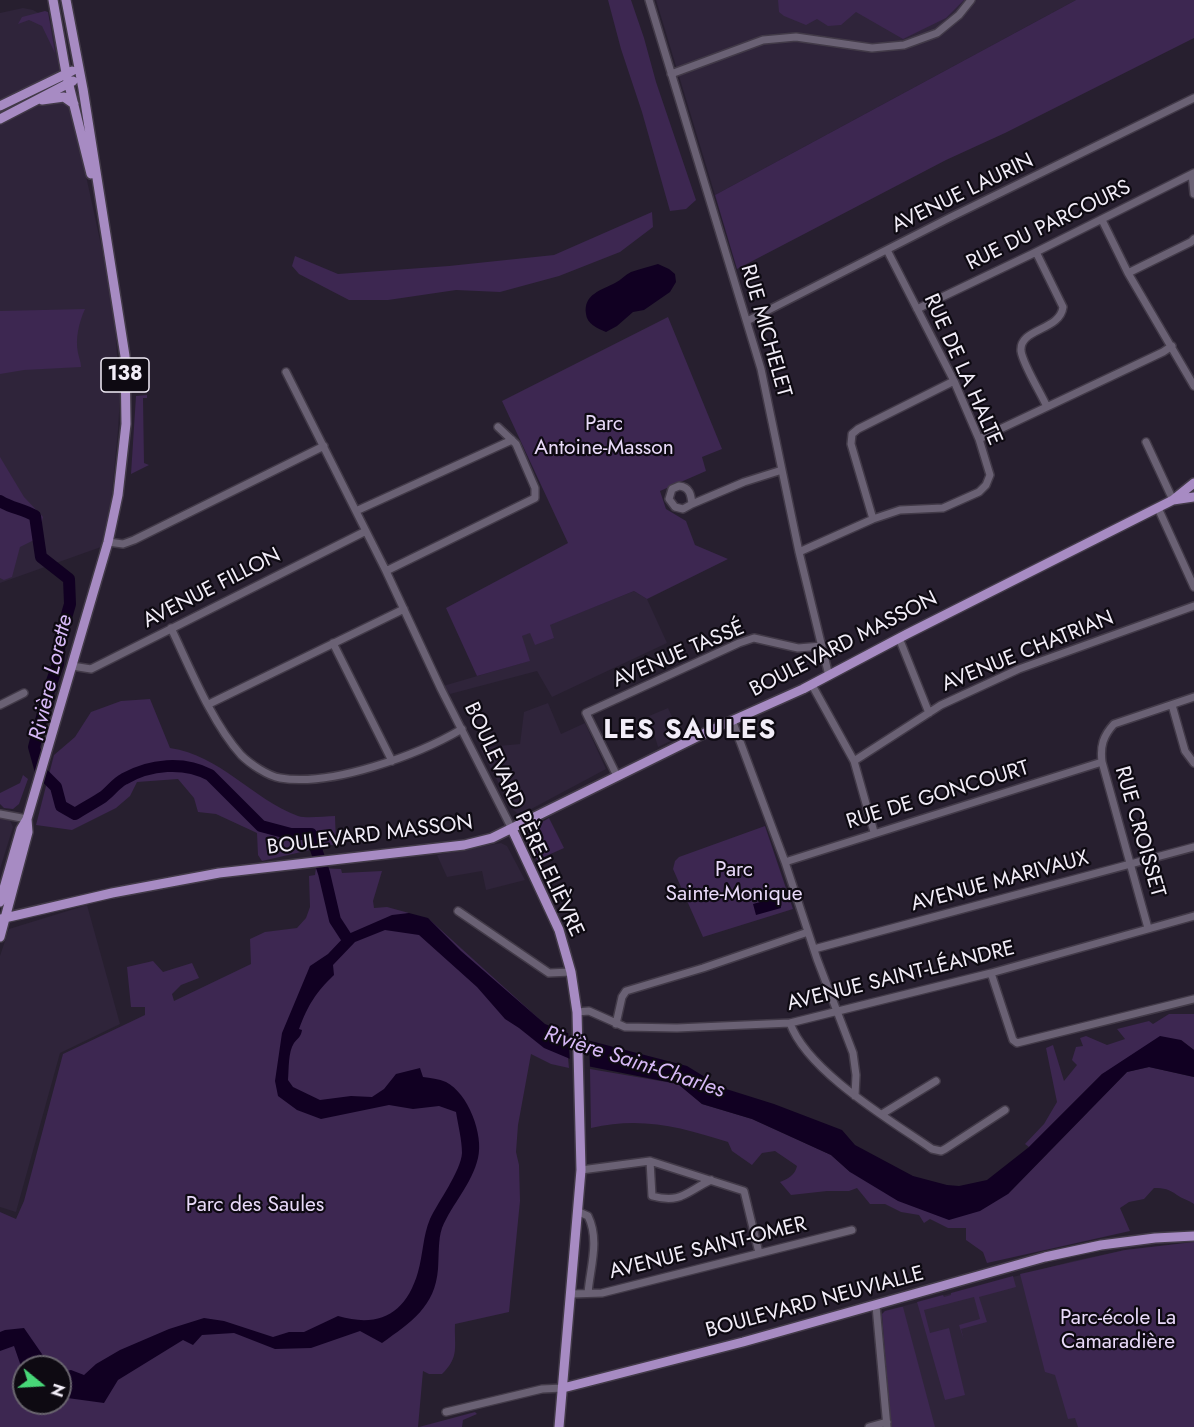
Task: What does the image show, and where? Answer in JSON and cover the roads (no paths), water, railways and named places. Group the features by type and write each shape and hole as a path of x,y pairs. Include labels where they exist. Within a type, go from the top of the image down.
{"main road":[{"name":"138","path":"52,0 85,155 101,208"},
{"name":"138","path":"0,902 21,829 27,819 108,542 123,458 125,357 81,74 66,0"},
{"path":"0,106 68,77 81,74"},
{"path":"0,119 34,102 68,77"},
{"path":"34,102 64,97 74,104"},
{"name":"BOULEVARD MASSON","path":"3,919 112,893 198,877 299,863 464,845 492,838 732,720 812,685 899,638 1158,508 1173,500 1194,483"},
{"name":"BOULEVARD MASSON","path":"1173,500 1194,497"},
{"name":"138","path":"0,937 28,831 27,819"},
{"name":"BOULEVARD PÈRE-LELIÈVRE","path":"512,829 559,930 572,972 579,1033 581,1170 579,1212 559,1427"},
{"name":"BOULEVARD NEUVIALLE","path":"563,1388 643,1369 876,1306 1045,1257 1101,1245 1194,1236"}],"street":[{"name":"RUE MICHELET","path":"649,0 747,321 768,400 799,552 829,676"},
{"path":"671,74 763,40 796,37 872,48 904,45 937,33 959,15 971,0"},
{"name":"AVENUE LAURIN","path":"747,321 1194,98"},
{"path":"1193,173 1194,194"},
{"name":"RUE DU PARCOURS","path":"917,309 1102,220 1193,173"},
{"path":"1102,220 1128,273 1194,386"},
{"path":"1128,273 1194,239"},
{"name":"RUE DE LA HALTE","path":"799,552 873,519 900,510 944,508 979,492 990,475 979,440 954,381 887,250"},
{"path":"1036,252 1064,307 1063,314 1058,320 1029,336 1024,340 1022,346 1023,357 1047,407"},
{"path":"979,440 1172,346"},
{"name":"BOULEVARD PÈRE-LELIÈVRE","path":"286,372 512,829"},
{"path":"873,519 851,444 852,434 954,381"},
{"path":"386,571 535,498 535,488 512,440 498,427"},
{"path":"356,511 512,440"},
{"path":"1146,442 1173,500"},
{"path":"108,542 123,544 134,540 324,446"},
{"path":"692,504 744,482 782,470"},
{"path":"1158,508 1194,587"},
{"name":"AVENUE FILLON","path":"72,666 91,669 366,531"},
{"name":"AVENUE CHATRIAN","path":"854,761 941,705 1019,669 1194,606"},
{"path":"209,704 404,609"},
{"path":"171,628 223,731 243,757 278,778 310,780 382,765 447,738 462,729"},
{"name":"AVENUE TASSÉ","path":"617,776 586,713 754,638 798,648 822,646"},
{"path":"899,638 928,713"},
{"path":"333,643 392,761"},
{"path":"812,685 854,761 874,832"},
{"path":"0,705 24,693"},
{"name":"RUE CROISSET","path":"1148,928 1102,762 1100,747 1106,732 1114,724 1194,697"},
{"path":"1172,705 1185,751 1194,763"},
{"path":"732,720 838,1011 855,1064 855,1096"},
{"name":"RUE DE GONCOURT","path":"785,862 874,832 1102,762"},
{"path":"0,814 27,819"},
{"name":"AVENUE MARIVAUX","path":"814,949 1194,847"},
{"path":"458,911 549,973 572,972"},
{"name":"AVENUE SAINT-LÉANDRE","path":"577,1012 589,1011 625,1027 677,1028 790,1023 991,973 1194,916"},
{"path":"616,1024 622,997 626,991 703,968 808,932"},
{"path":"991,973 1013,1040 1022,1043 1194,999"},
{"path":"790,1023 794,1035 827,1072 855,1096 932,1149 941,1151 1005,1110"},
{"path":"882,1114 936,1081"},
{"path":"581,1170 650,1161 744,1191 759,1252"},
{"path":"650,1161 652,1196 675,1200 711,1180"},
{"path":"579,1212 588,1216 594,1233 588,1293"},
{"name":"AVENUE SAINT-OMER","path":"572,1294 602,1293 852,1230"},
{"path":"869,1427 887,1425 876,1306"},
{"name":"BOULEVARD NEUVIALLE","path":"446,1412 542,1389 563,1388"}],"water":[{"path":"658,264 675,274 676,282 670,292 644,310 633,312 606,332 590,323 586,307 590,297 631,272"},
{"path":"778,897 781,908 756,915 753,904"},
{"name":"Rivière Saint-Charles","path":"409,913 428,918 461,951 545,1024 583,1039 687,1066 723,1088 774,1104 842,1130 855,1145 913,1176 947,1185 959,1186 987,1180 1029,1147 1102,1074 1160,1036 1181,1040 1194,1050 1194,1077 1149,1067 1127,1072 1008,1194 980,1211 949,1220 898,1201 850,1172 831,1155 752,1119 702,1104 678,1084 587,1066 544,1048 505,1019 477,987 419,935 385,930 355,942 333,965 334,975 317,993 299,1029 302,1030 292,1047 288,1080 293,1087 320,1100 351,1096 372,1097 384,1089 396,1074 420,1068 423,1077 446,1082 461,1095 472,1116 479,1138 478,1158 467,1185 442,1228 436,1282 427,1304 403,1328 382,1343 360,1331 311,1348 275,1349 234,1333 202,1335 193,1345 183,1340 118,1380 104,1403 72,1399 72,1370 84,1375 96,1364 120,1350 169,1329 204,1318 224,1321 273,1337 289,1332 304,1332 338,1316 366,1320 378,1318 398,1308 406,1298 418,1272 430,1219 461,1160 456,1112 439,1106 413,1109 389,1105 321,1119 297,1110 278,1096 275,1081 282,1033 310,966 328,954 346,935 392,915"},
{"path":"24,1328 43,1355 17,1355 14,1346 0,1351 0,1332"}],"waterway":[{"name":"Rivière Lorette","path":"0,501 35,516 41,557 69,579 70,604 60,639 58,664 34,747 41,772 56,787 61,806 75,814 103,797 124,779 156,767 178,766 210,775 261,826 291,834 311,834 324,873 335,920 348,940"}],"district":[{"name":"LES SAULES","path":"690,731"}],"park label":[{"name":"Parc Antoine-Masson","path":"604,437"},
{"name":"Parc Sainte-Monique","path":"734,883"},
{"name":"Parc des Saules","path":"255,1206"},
{"name":"Parc-école La Camaradière","path":"1118,1331"}]}
